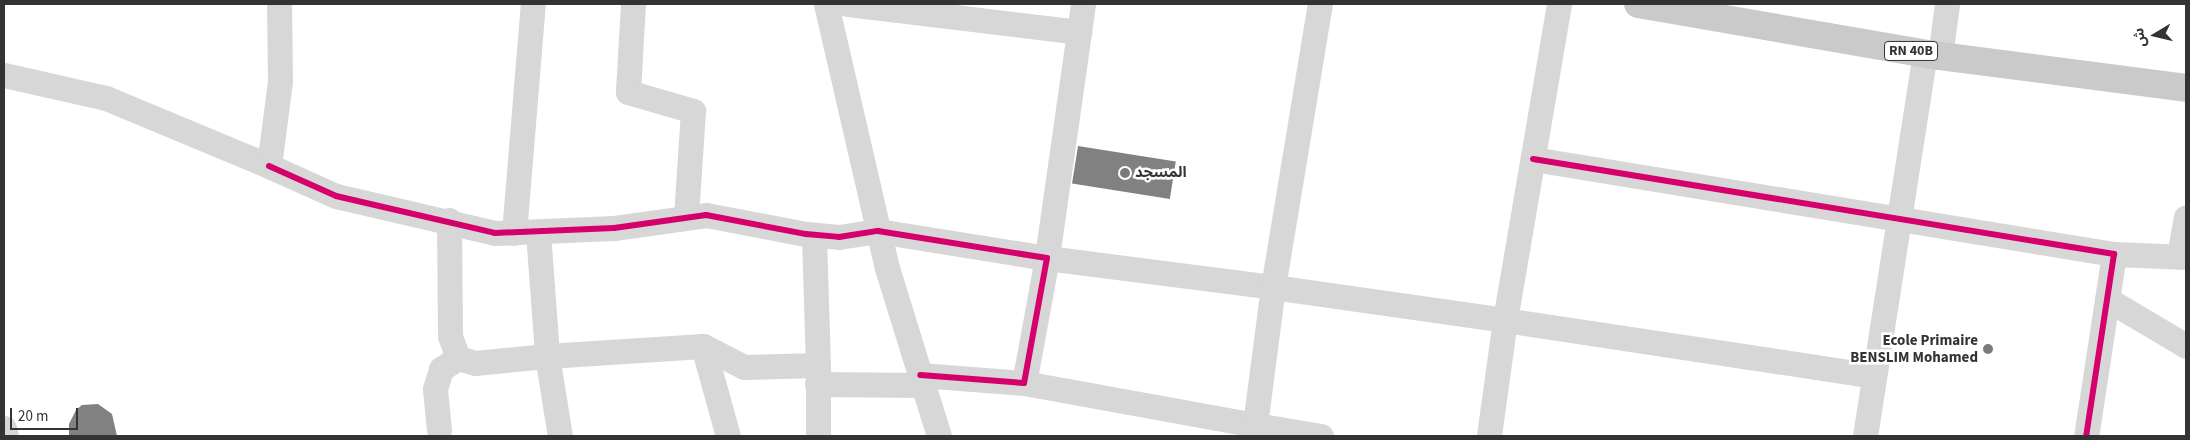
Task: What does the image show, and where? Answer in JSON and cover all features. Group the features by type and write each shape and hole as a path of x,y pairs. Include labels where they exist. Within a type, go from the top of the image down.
{"main road":[{"name":"RN 40B","path":"1638,4 1933,54 2186,88"}],"street":[{"path":"268,166 280,81 279,4"},
{"path":"514,233 533,4"},
{"path":"633,4 628,92 693,111 686,217"},
{"path":"826,4 878,231 938,436"},
{"path":"848,4 1079,32"},
{"path":"1024,383 1047,258 1083,4"},
{"path":"1255,430 1273,287 1320,4"},
{"path":"1489,436 1505,320 1559,4"},
{"path":"1865,436 1899,217 1933,54 1947,4"},
{"path":"4,76 106,98 336,196 382,208 449,220 495,233 614,228 706,215 839,238 878,231 1047,258 1273,287 1505,320 1874,376"},
{"path":"1533,159 1899,217 2114,254 2183,257 2186,218"},
{"path":"449,220 450,336 458,358"},
{"path":"538,232 547,356 560,436"},
{"path":"814,235 818,436"},
{"path":"2086,436 2114,254"},
{"path":"2108,299 2186,346"},
{"path":"440,430 435,389 441,369 458,358 475,363 547,356 703,346 744,367 818,375 1024,383 1255,430 1321,436"},
{"path":"703,346 728,436"},
{"path":"4,428 6,436"}],"building":[{"name":"المسجد","path":"1078,146 1176,161 1170,199 1072,184"},
{"path":"98,404 112,414 117,436 69,436 69,424 76,410 82,405"}],"cycle path":[{"path":"1533,159 2114,254 2086,436"},
{"path":"269,166 336,196 495,233 614,228 706,215 806,234 839,237 878,231 1047,258 1024,383 920,375"}],"place":[{"name":"المسجد","path":"1125,173"},
{"name":"Ecole Primaire BENSLIM Mohamed","path":"1988,349"}]}
